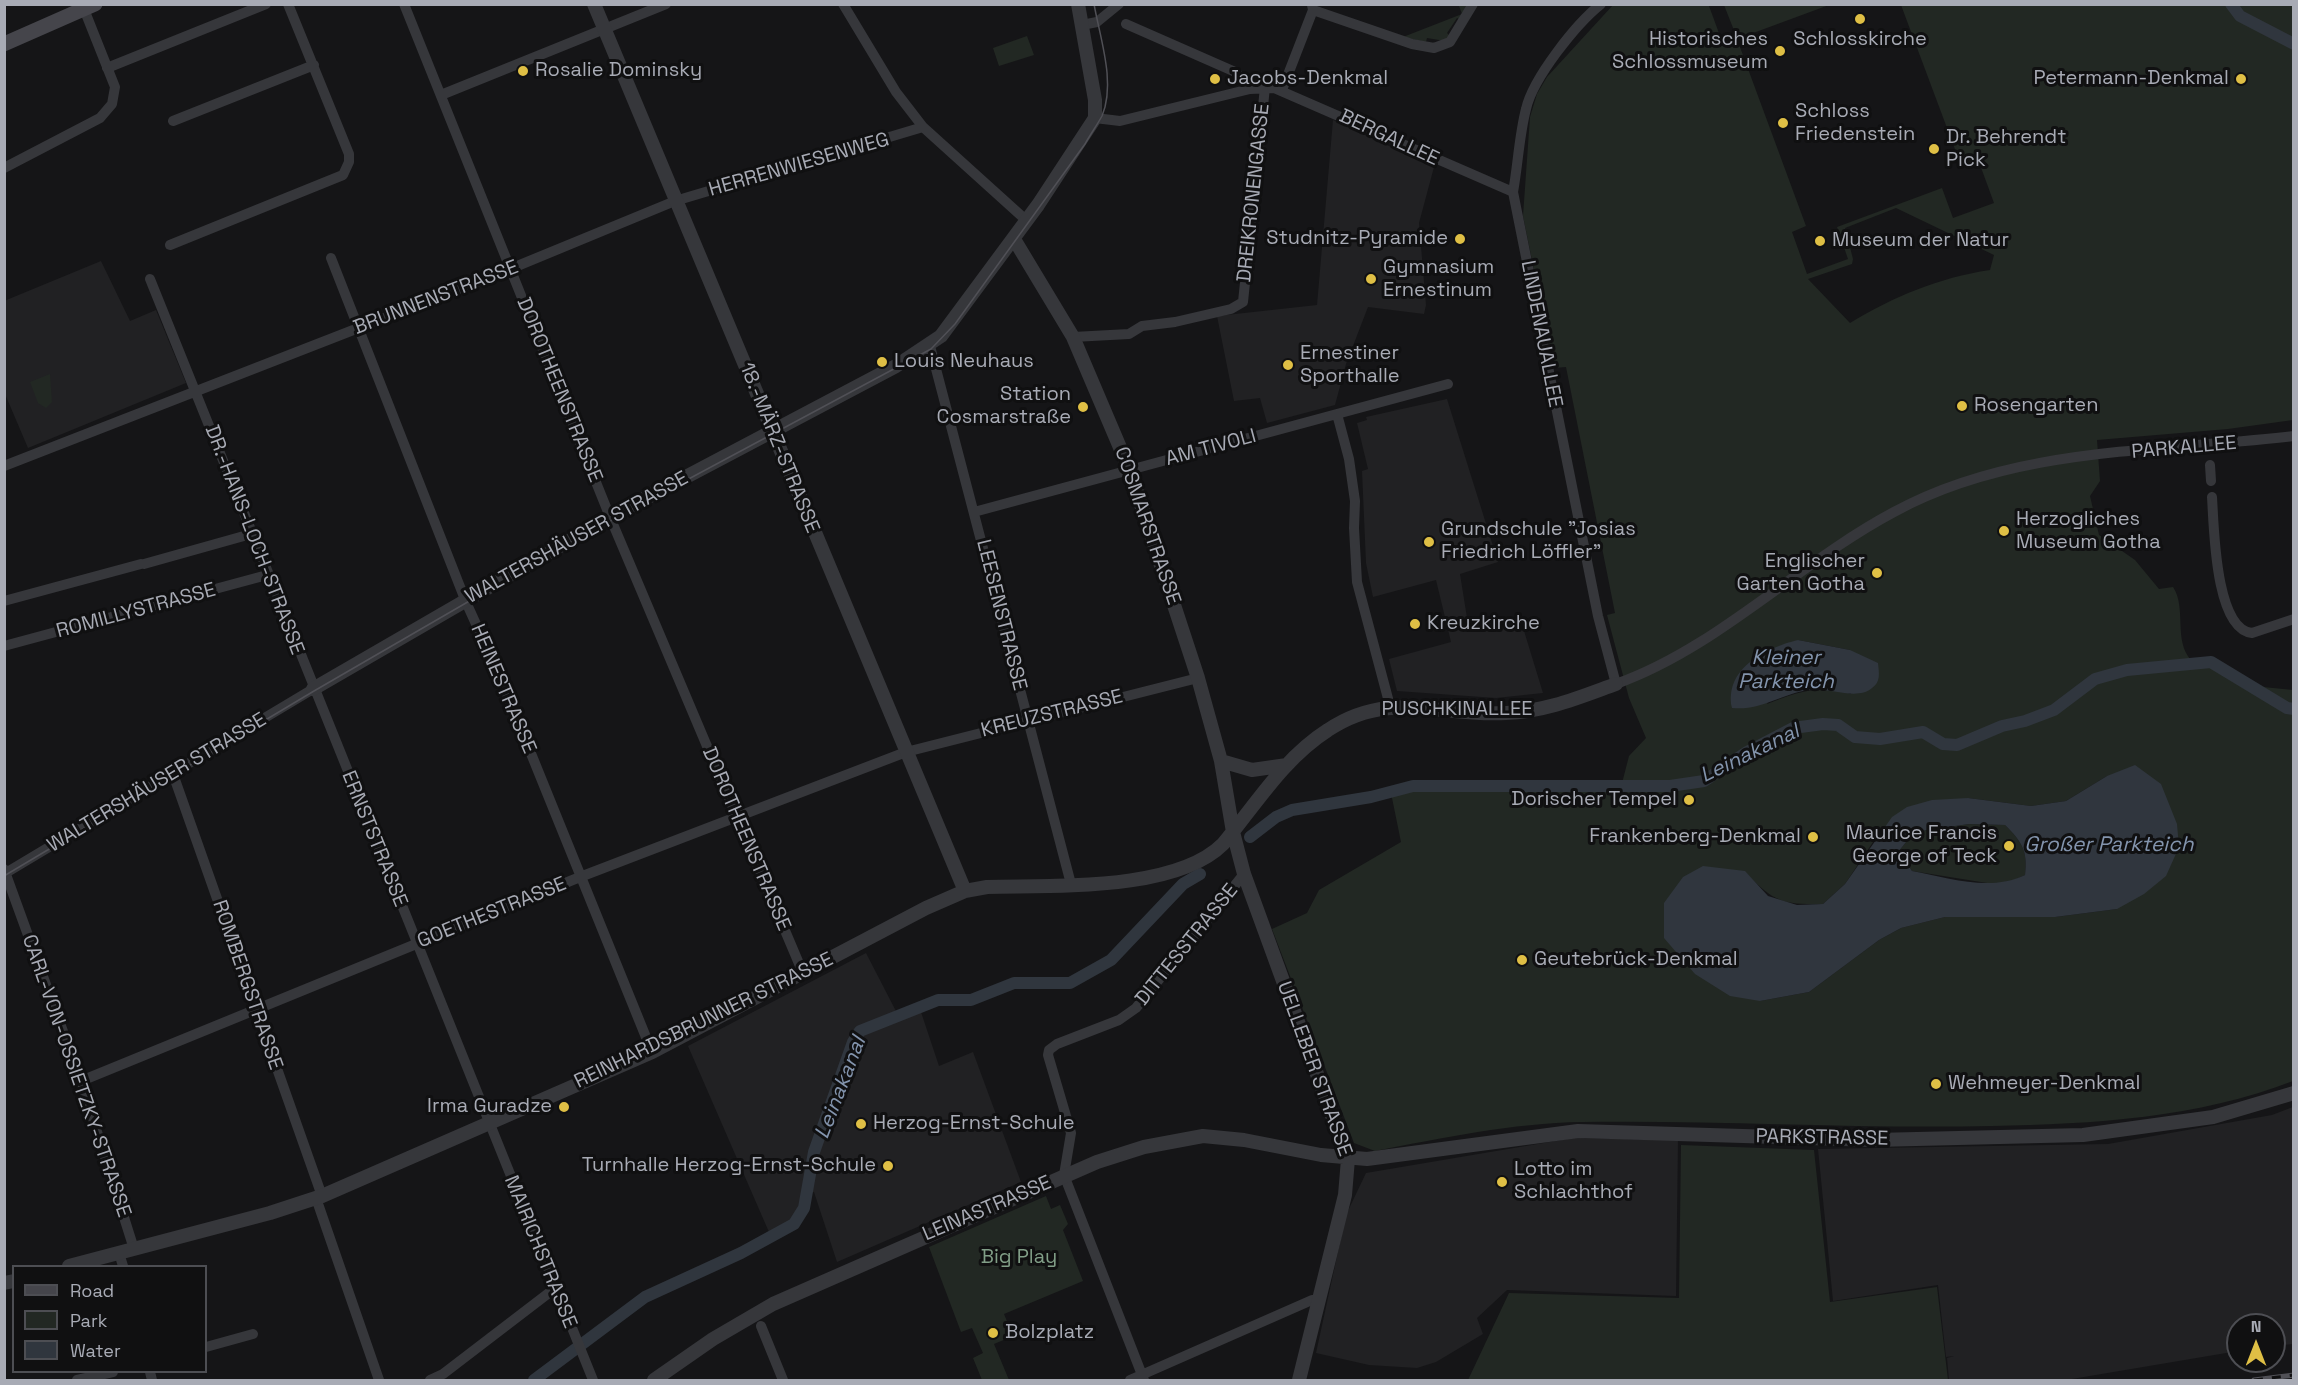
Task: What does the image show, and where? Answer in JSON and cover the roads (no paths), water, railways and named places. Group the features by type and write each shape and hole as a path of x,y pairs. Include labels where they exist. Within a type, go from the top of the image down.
{"main road":[{"path":"4,44 66,10 90,7"}],"street":[{"path":"107,68 266,4"},
{"path":"170,245 343,175 349,162 349,153 288,4"},
{"name":"DOROTHEENSTRASSE","path":"404,4 610,517 803,973"},
{"name":"18.-MÄRZ-STRASSE","path":"594,4 964,891"},
{"path":"441,95 666,4"},
{"path":"843,4 896,92 923,127 1027,221"},
{"path":"1078,4 1095,100 1095,118"},
{"path":"1082,25 1097,22 1119,4"},
{"path":"1282,90 1315,6 1412,44 1434,48 1450,42 1473,4"},
{"name":"LINDENAUALLEE","path":"1601,4 1572,32 1533,91 1523,125 1513,192 1598,616 1616,684"},
{"path":"4,168 105,113 114,94 90,7"},
{"path":"1126,24 1233,72 1244,79 1250,89"},
{"path":"173,122 314,65"},
{"name":"BERGALLEE","path":"1095,118 1120,121 1250,89 1264,87 1282,90 1513,192"},
{"name":"DREIKRONENGASSE","path":"1073,337 1129,334 1142,326 1174,322 1231,309 1243,302 1264,87"},
{"name":"WALTERSHÄUSER STRASSE","path":"5,872 313,689 610,517 930,346 954,323 1085,137 1095,118"},
{"name":"HERRENWIESENWEG","path":"675,201 923,127"},
{"name":"BRUNNENSTRASSE","path":"4,466 510,269 675,201"},
{"name":"COSMARSTRASSE","path":"1014,239 1073,337 1130,471 1198,678 1221,761 1233,832"},
{"name":"HEINESTRASSE","path":"331,258 465,600 500,677 652,1052"},
{"path":"150,279 196,392"},
{"name":"LEESENSTRASSE","path":"930,346 1071,884"},
{"name":"AM TIVOLI","path":"975,512 1448,384"},
{"name":"DR.-HANS-LOCH-STRASSE","path":"196,392 313,689"},
{"path":"1336,414 1349,459 1355,501 1354,528 1358,582 1390,706"},
{"name":"PARKALLEE","path":"1893,512 1965,482 2028,465 2074,458 2294,436"},
{"path":"2210,465 2211,481"},
{"path":"2212,497 2218,571 2222,589 2236,625 2252,633 2294,619"},
{"name":"PUSCHKINALLEE","path":"1233,832 1287,765 1323,733 1338,723 1364,712 1390,706 1520,712 1541,709 1616,684 1663,665 1893,512"},
{"path":"4,601 251,534"},
{"name":"ROMILLYSTRASSE","path":"4,646 267,575"},
{"name":"KREUZSTRASSE","path":"906,752 1198,678"},
{"name":"ERNSTSTRASSE","path":"313,689 489,1123"},
{"name":"GOETHESTRASSE","path":"81,1081 580,877 906,752"},
{"path":"1221,761 1252,770 1287,765"},
{"name":"ROMBERGSTRASSE","path":"173,774 319,1197 379,1380"},
{"name":"REINHARDSBRUNNER STRASSE","path":"78,1265 121,1260 134,1249 319,1197 652,1052 926,908 964,891 987,887 1131,881 1167,872 1210,855 1233,832"},
{"name":"UELLEBER STRASSE","path":"1233,832 1244,874 1348,1159 1345,1195 1299,1380"},
{"name":"CARL-VON-OSSIETZKY-STRASSE","path":"5,872 81,1081 134,1249"},
{"name":"DITTESSTRASSE","path":"1064,1176 1071,1133 1049,1050 1057,1044 1119,1020 1136,1008 1244,874"},
{"name":"PARKSTRASSE","path":"1348,1159 1382,1159 1578,1131 1854,1139 2083,1136 2212,1117 2294,1092"},
{"name":"MAIRICHSTRASSE","path":"489,1123 554,1289 593,1380"},
{"name":"LEINASTRASSE","path":"654,1380 713,1339 773,1304 1064,1176 1126,1152 1203,1136 1244,1140 1348,1159"},
{"path":"1064,1176 1143,1378"},
{"path":"430,1380 442,1374 554,1289"},
{"path":"1130,1380 1143,1378 1312,1300 1319,1300"},
{"path":"761,1326 783,1380"},
{"path":"207,1347 254,1334"},
{"path":"77,1380 105,1373"}],"water":[{"name":"Kleiner Parkteich","path":"1798,640 1850,650 1878,663 1877,683 1866,692 1851,694 1809,690 1762,705 1732,708 1731,694 1734,682 1741,671 1761,655"},
{"name":"Großer Parkteich","path":"2135,765 2161,784 2177,824 2179,847 2166,876 2144,894 2117,909 2055,917 1945,917 1901,928 1879,940 1809,992 1760,1001 1730,996 1695,974 1664,938 1664,903 1683,877 1703,866 1745,871 1768,896 1797,905 1823,904 1845,884 1892,817 1907,807 1932,800 1968,798 2031,806 2066,801 2107,776","holes":["1969,824 2005,825 2020,842 2026,859 2025,875 2012,880 1998,883 1969,882 1912,871 1899,851 1914,832"]}],"waterway":[{"name":"Leinakanal","path":"2231,4 2240,16 2294,44"},
{"name":"Leinakanal","path":"1250,837 1276,817 1292,810 1371,797 1413,786 1670,786 1704,781 1747,752 1793,728 1823,724 1838,725 1855,737 1880,739 1923,732 1943,744 1957,745 2002,726 2025,721 2054,710 2095,679 2127,670 2211,662 2287,708 2294,709"},
{"name":"Leinakanal","path":"534,1380 645,1297 741,1253 794,1224 804,1208 814,1152 853,1042 860,1031 938,1000 971,1000 1014,983 1070,983 1111,960 1183,884 1200,874"}],"tram line":[{"path":"4,876 314,691 573,541 931,349 955,324 1085,144 1102,116 1108,89 1103,46 1094,4"}],"railway":[{"path":"2254,1380 2294,1375"}],"place":[{"name":"Schlosskirche","path":"1860,19"},
{"name":"Historisches Schlossmuseum","path":"1780,51"},
{"name":"Rosalie Dominsky","path":"523,71"},
{"name":"Jacobs-Denkmal","path":"1215,79"},
{"name":"Petermann-Denkmal","path":"2241,79"},
{"name":"Schloss Friedenstein","path":"1783,123"},
{"name":"Dr. Behrendt Pick","path":"1934,149"},
{"name":"Studnitz-Pyramide","path":"1460,239"},
{"name":"Museum der Natur","path":"1820,241"},
{"name":"Gymnasium Ernestinum","path":"1371,279"},
{"name":"Louis Neuhaus","path":"882,362"},
{"name":"Ernestiner Sporthalle","path":"1288,365"},
{"name":"Rosengarten","path":"1962,406"},
{"name":"Station Cosmarstraße","path":"1083,407"},
{"name":"Herzogliches Museum Gotha","path":"2004,531"},
{"name":"Grundschule \"Josias Friedrich Löffler\"","path":"1429,542"},
{"name":"Englischer Garten Gotha","path":"1877,573"},
{"name":"Kreuzkirche","path":"1415,624"},
{"name":"Dorischer Tempel","path":"1689,800"},
{"name":"Frankenberg-Denkmal","path":"1813,837"},
{"name":"Maurice Francis George of Teck","path":"2009,846"},
{"name":"Geutebrück-Denkmal","path":"1522,960"},
{"name":"Wehmeyer-Denkmal","path":"1936,1084"},
{"name":"Irma Guradze","path":"564,1107"},
{"name":"Herzog-Ernst-Schule","path":"861,1124"},
{"name":"Turnhalle Herzog-Ernst-Schule","path":"888,1166"},
{"name":"Lotto im Schlachthof","path":"1502,1182"},
{"name":"Bolzplatz","path":"993,1333"}],"park label":[{"name":"Big Play","path":"1019,1258"}]}
